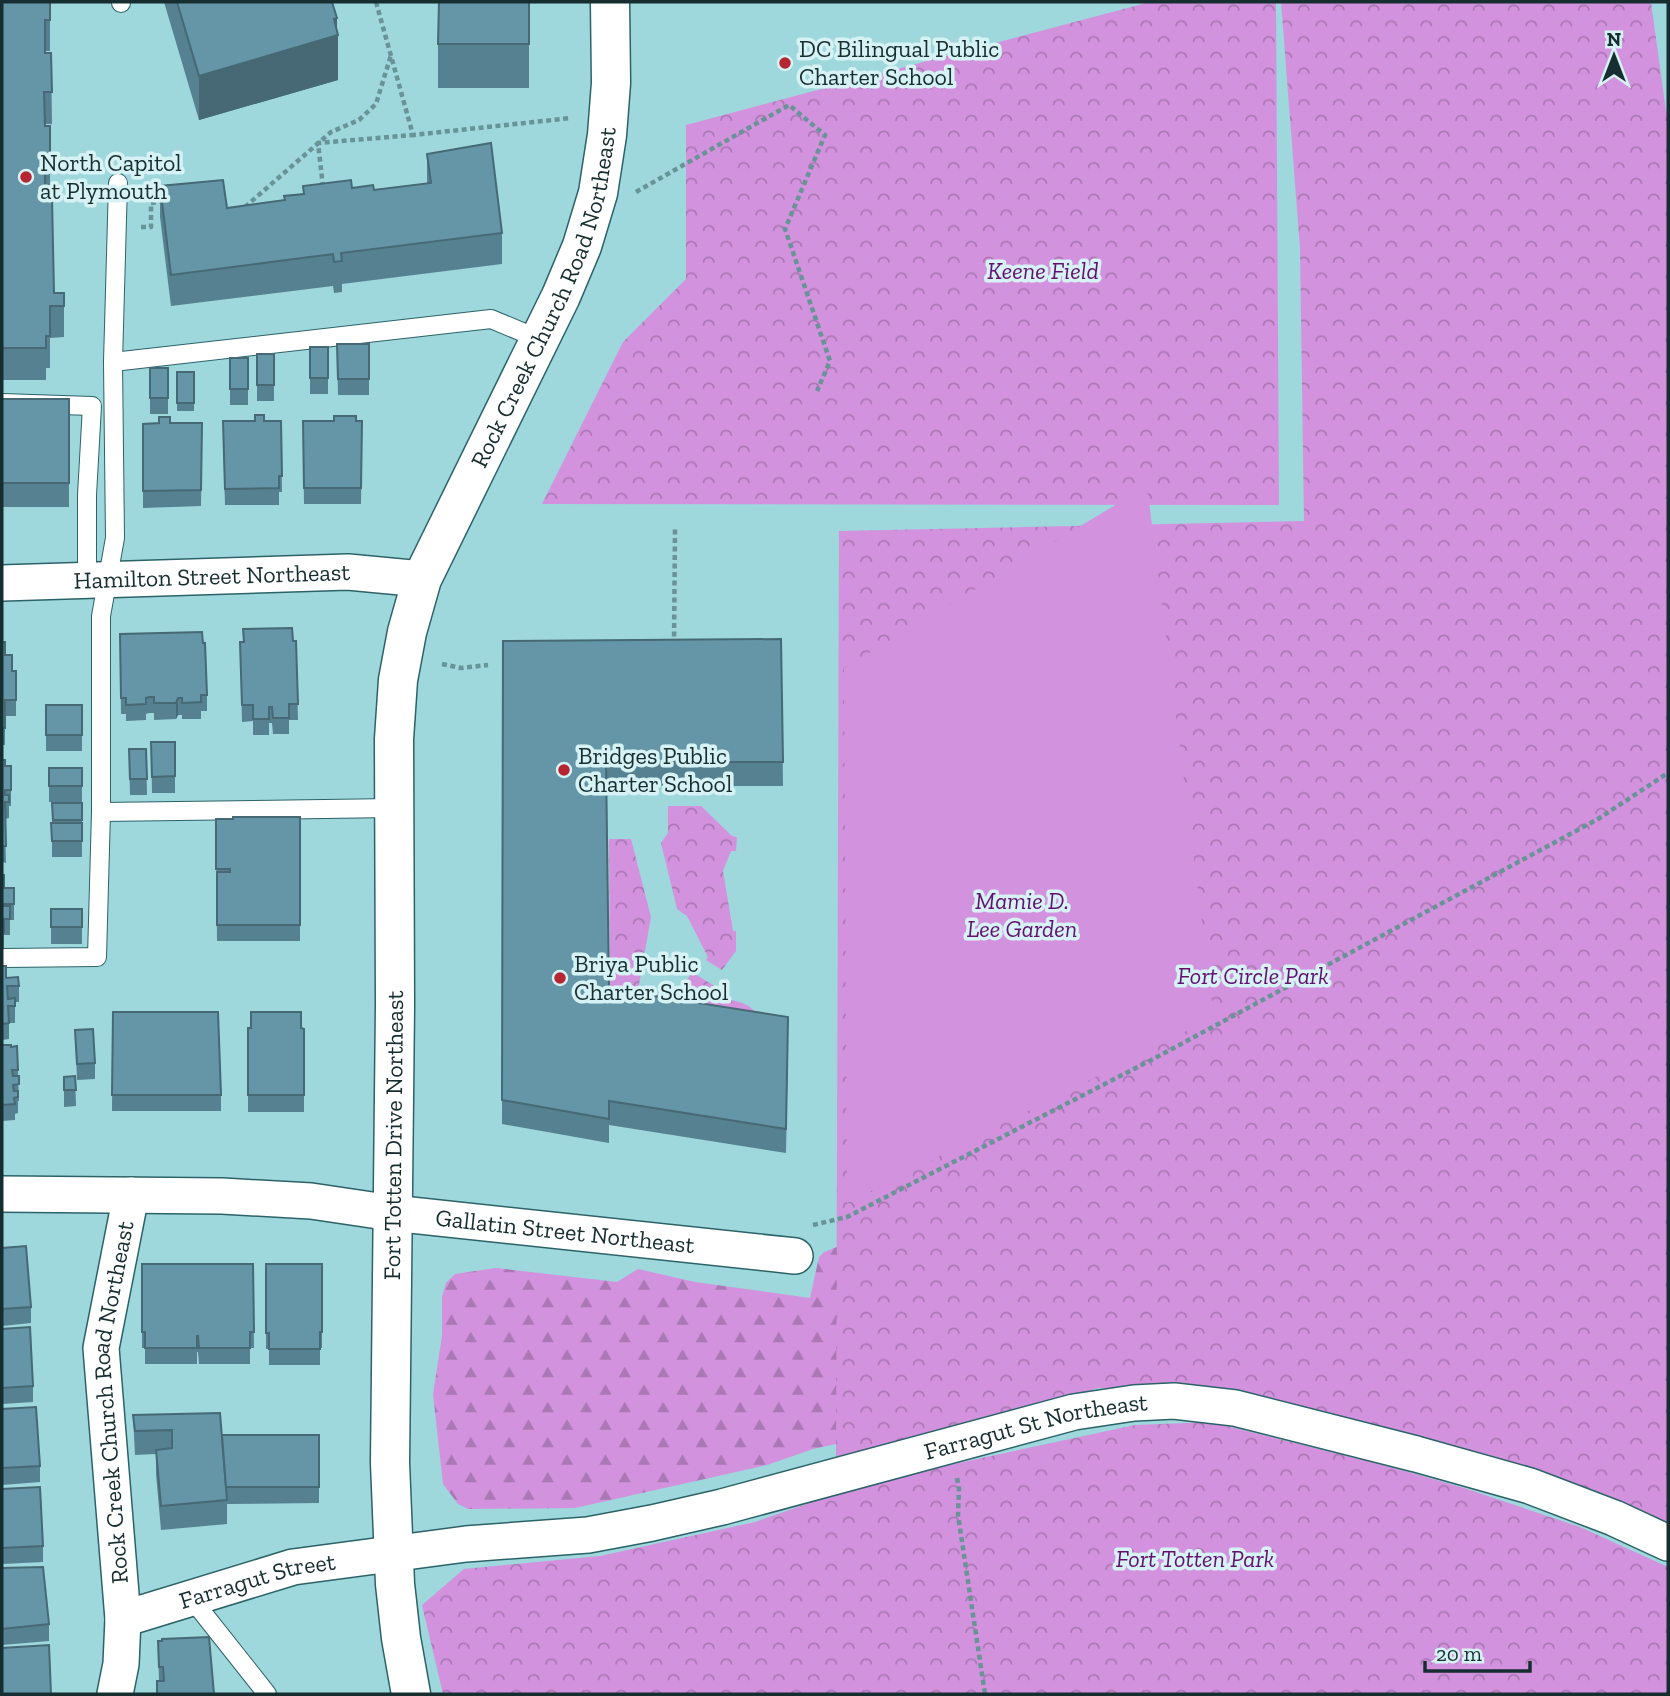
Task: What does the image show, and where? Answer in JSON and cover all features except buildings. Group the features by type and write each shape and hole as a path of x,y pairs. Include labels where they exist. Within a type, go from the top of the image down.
{"street":[{"name":"Rock Creek Church Road Northeast","path":"422,579 582,246 598,193 608,122 611,83 610,2"},
{"name":"Hamilton Street Northeast","path":"2,583 348,572 422,579"},
{"name":"Fort Totten Drive Northeast","path":"411,1694 400,1629 390,1463 394,808 398,680 407,632 422,579"},
{"name":"Gallatin Street Northeast","path":"2,1194 222,1196 311,1201 392,1213 795,1256"},
{"name":"Rock Creek Church Road Northeast","path":"115,1694 122,1656 123,1619 101,1348 131,1195"},
{"name":"Farragut St Northeast","path":"394,1553 466,1544 588,1535 652,1523 722,1507 1074,1412 1114,1405 1174,1401 1254,1412 1494,1475 1590,1508 1668,1543"},
{"name":"Farragut Street","path":"123,1619 293,1567 394,1553"}],"lane":[{"path":"98,580 115,538 113,362 118,183"},
{"path":"113,362 491,319 539,339"},
{"path":"2,403 92,406 87,495 101,616 102,812 97,957 2,958"},
{"path":"102,812 394,808"},
{"path":"191,1598 267,1694"}],"path":[{"path":"376,2 413,135"},
{"path":"242,210 331,132 359,120 376,104 391,54"},
{"path":"636,192 789,105 825,135 785,229 831,361 817,391"},
{"path":"318,143 571,118"},
{"path":"318,143 324,191"},
{"path":"117,228 151,227 151,203 174,200"},
{"path":"674,653 675,529"},
{"path":"442,664 461,668 488,665"},
{"path":"847,1217 1181,1044 1598,819 1668,774"},
{"path":"950,1446 959,1488 958,1515 985,1694"}],"green space":[{"name":"Keene Field","path":"1150,2 1276,2 1279,505 542,504 623,342 686,279 686,125"},
{"name":"Fort Circle Park","path":"1281,2 1651,2 1668,112 1668,1528 1339,1415 1198,1388 1098,1388 956,1433 836,1462 839,531 1304,521 1300,248"},
{"name":"Mamie D. Lee Garden","path":"1147,486 1214,1017 847,1203 844,668"},
{"path":"668,806 701,806 732,836 737,837 736,851 731,851 723,871 733,931 736,931 736,951 722,970 706,960 708,957 687,916 677,909 661,843 668,833"},
{"path":"609,839 631,839 651,917 638,990 610,986"},
{"path":"692,972 719,989 714,996 744,1004 758,1016 642,1002 643,992 667,996 677,992"},
{"path":"852,1241 1114,1376 915,1427 813,1449 767,1465 575,1508 468,1509 458,1504 443,1484 433,1394 442,1336 442,1297 446,1283 455,1274 496,1268 617,1282 638,1269 695,1282 810,1298 819,1257 824,1252"},
{"name":"Fort Totten Park","path":"1211,1422 1464,1488 1580,1527 1668,1567 1668,1694 443,1694 422,1605 464,1569 600,1556 755,1522 870,1482 1135,1425"}],"place":[{"name":"DC Bilingual Public Charter School","path":"785,63"},
{"name":"North Capitol at Plymouth","path":"26,177"},
{"name":"Bridges Public Charter School","path":"564,770"},
{"name":"Briya Public Charter School","path":"560,978"}]}
